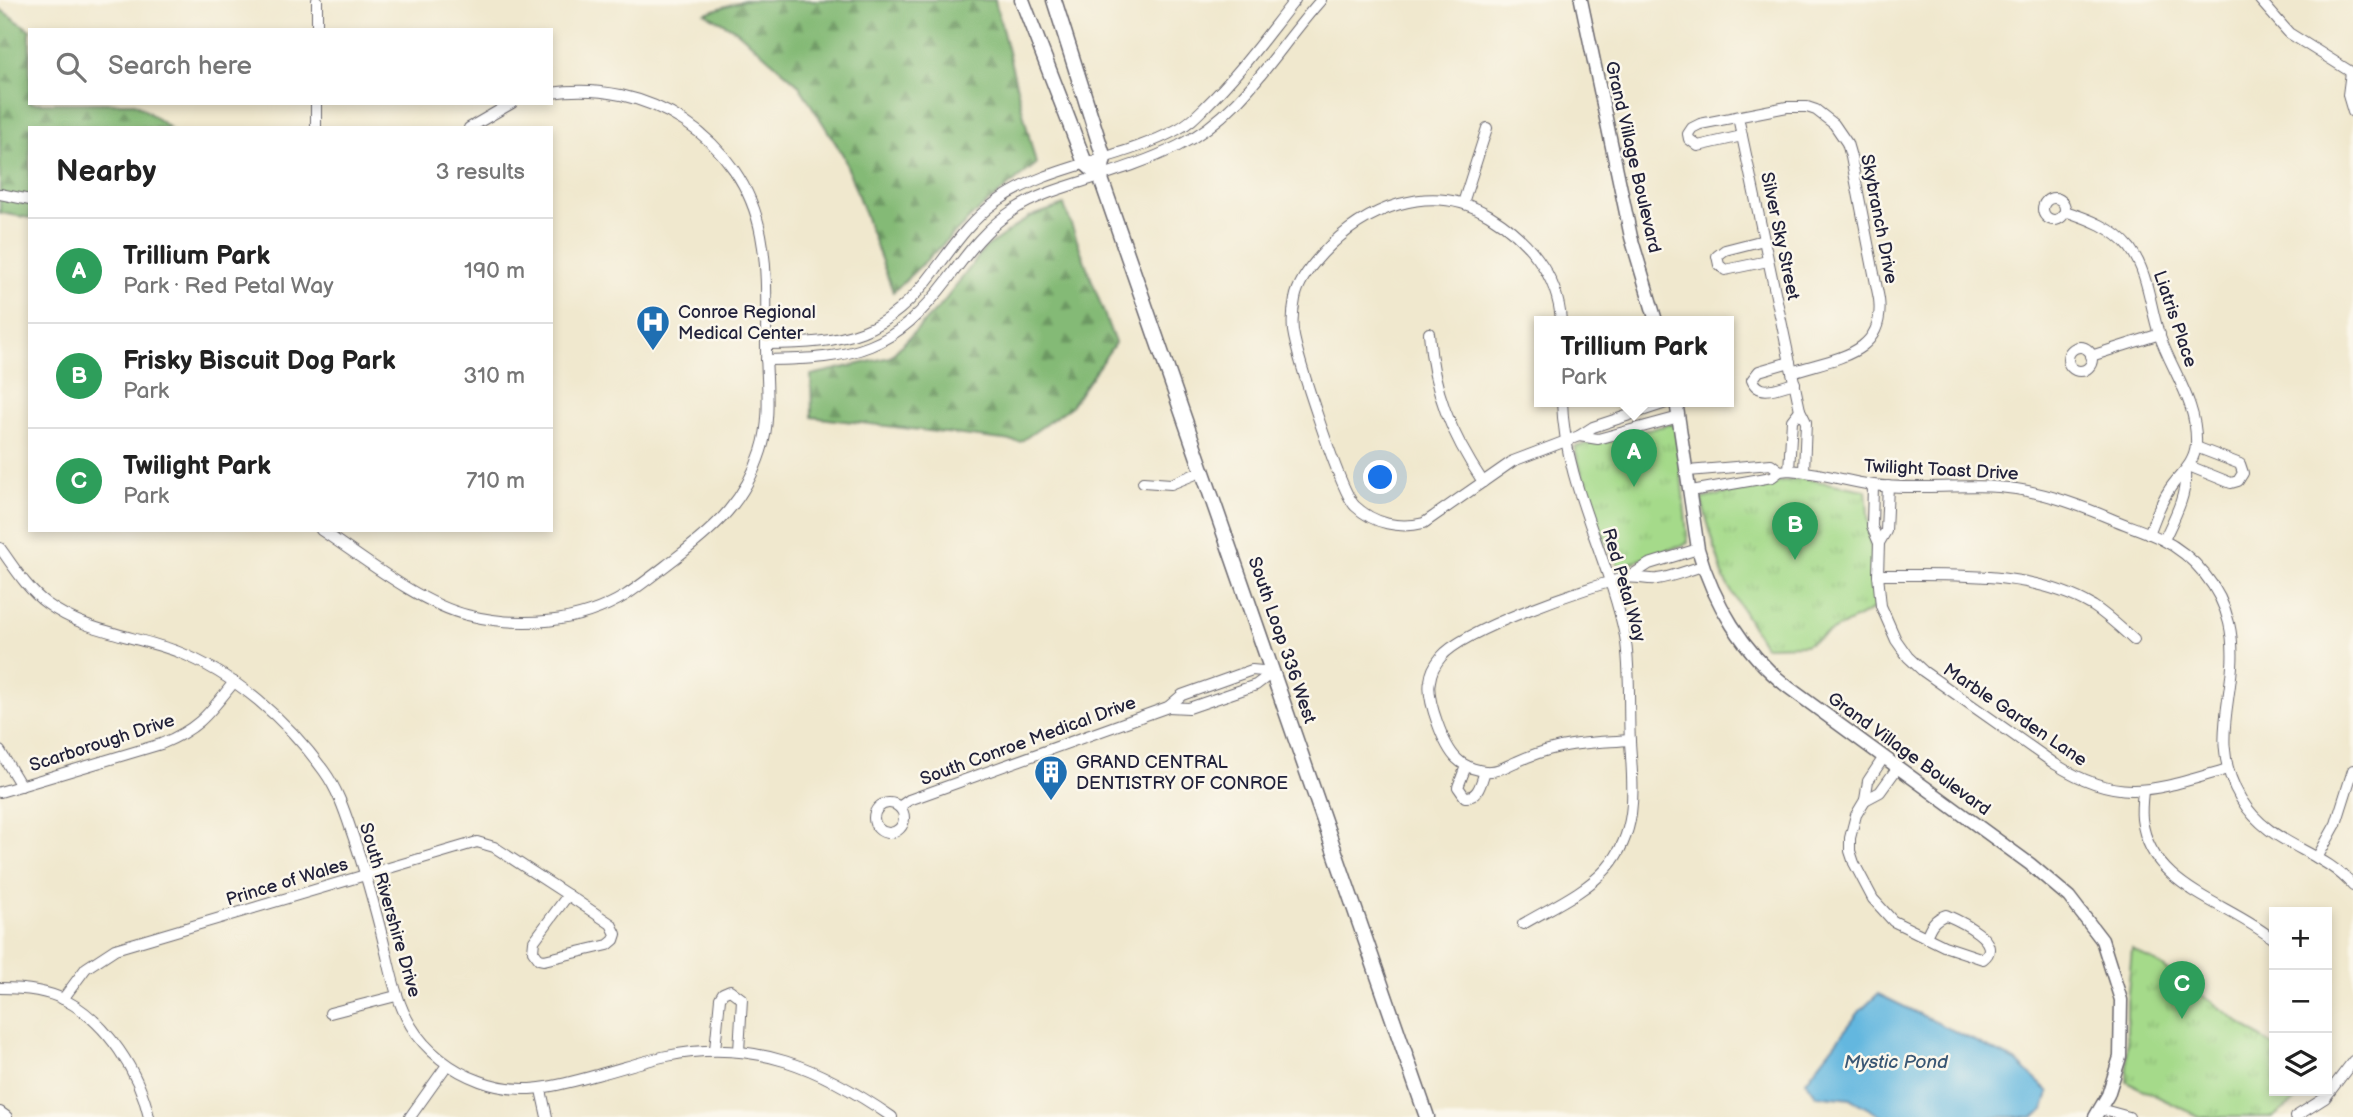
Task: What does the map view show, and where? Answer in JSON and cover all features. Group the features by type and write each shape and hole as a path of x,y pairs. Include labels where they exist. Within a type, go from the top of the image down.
{"main road":[{"path":"1022,0 1085,163 1100,176 1104,158 1054,0"},
{"name":"South Loop 336 West","path":"1100,176 1427,1117"}],"street":[{"path":"317,0 317,28"},
{"path":"766,345 831,342 879,324 904,307 917,294 968,228 995,203 1035,181 1160,138 1193,120 1246,64 1295,0"},
{"path":"766,359 835,356 869,347 887,338 916,318 979,238 999,220 1025,203 1178,146 1212,125 1267,70 1298,26 1321,0"},
{"name":"Grand Village Boulevard","path":"1581,0 1631,237 1655,316"},
{"path":"2260,0 2290,33 2352,71 2348,95 2353,112"},
{"path":"324,532 388,576 466,615 515,623 556,620 592,610 624,596 649,579 710,532 739,498 750,479 765,438 765,263 754,209 741,183 729,163 711,142 667,110 639,99 599,90 553,93"},
{"path":"316,105 316,126"},
{"path":"472,126 509,105"},
{"name":"Skybranch Drive","path":"1742,136 1698,146 1689,139 1689,131 1700,124 1799,106 1816,110 1834,124 1847,143 1851,157 1879,299 1879,320 1876,330 1864,346 1841,358 1791,367"},
{"name":"Silver Sky Street","path":"1738,117 1800,410 1806,422 1804,471"},
{"path":"1463,203 1487,128"},
{"path":"0,194 28,200"},
{"path":"1560,316 1549,277 1532,250 1506,226 1463,203 1428,200 1393,206 1358,222 1342,233 1300,283 1295,297 1293,330 1344,488 1353,503 1376,520 1390,524 1412,526 1424,523 1513,461 1533,451 1578,436 1593,427 1655,407"},
{"name":"Liatris Place","path":"2065,211 2105,227 2130,248 2141,268 2160,334 2193,412 2196,447 2187,470 2182,497 2164,540"},
{"path":"968,228 979,238"},
{"path":"1764,240 1725,250 1717,256 1725,270 1768,261"},
{"path":"1429,333 1440,396 1449,424 1460,448 1483,482"},
{"path":"2091,356 2160,334"},
{"path":"1791,367 1759,371 1752,380 1757,388 1762,390 1795,383"},
{"name":"Red Petal Way","path":"1523,924 1594,880 1618,852 1629,832 1633,812 1625,637 1566,441 1563,407"},
{"name":"Grand Village Boulevard","path":"1676,407 1703,566 1734,627 1770,673 2031,864 2069,897 2102,940 2121,1000 2120,1057 2108,1095 2098,1113"},
{"name":"Silver Sky Street","path":"1785,470 1792,420 1800,410"},
{"path":"1578,436 1598,439 1679,417"},
{"path":"2187,470 2231,483 2238,481 2243,473 2240,464 2196,447"},
{"name":"Twilight Toast Drive","path":"1688,471 1771,464 1785,470 1804,471 1873,485 1966,486 2025,491 2071,502 2164,540 2193,561 2204,573 2215,587 2229,620 2234,652 2224,725 2228,769 2241,799 2260,823 2282,840 2333,867 2353,886"},
{"name":"Twilight Toast Drive","path":"1691,491 1772,477 1785,470"},
{"name":"Liatris Place","path":"2149,534 2168,491 2187,470"},
{"path":"1143,482 1171,484 1203,471"},
{"name":"Marble Garden Lane","path":"1873,485 1872,527 1880,543"},
{"name":"Marble Garden Lane","path":"1888,486 1886,531 1880,543 1878,575 1881,606 1909,657 1923,671 2076,777 2116,790 2143,791 2228,769"},
{"name":"South Rivershire Drive","path":"0,548 30,588 46,603 85,623 178,652 234,682 285,723 325,772 339,796 367,875 396,996 410,1025 426,1046 447,1065 497,1087 541,1090 667,1056 715,1050 751,1052 803,1066 846,1087 891,1117"},
{"path":"1630,740 1557,748 1502,769 1485,771 1466,766 1450,750 1435,713 1429,694 1432,673 1442,655 1454,645 1496,625 1565,596 1629,577 1649,564 1698,549"},
{"path":"1629,577 1657,579 1703,566"},
{"path":"1878,575 1987,577 2028,582 2091,605 2134,640"},
{"name":"South Conroe Medical Drive","path":"899,807 909,800 1168,707 1182,695 1252,670 1273,672"},
{"name":"South Conroe Medical Drive","path":"1168,707 1189,708 1256,685 1273,672"},
{"name":"Scarborough Drive","path":"0,792 161,744 185,734 202,722 234,682"},
{"path":"0,751 21,786"},
{"path":"1884,757 1868,781 1865,800 1856,815 1850,838 1854,863 1872,899 1893,921 1926,938 1983,959 1990,950 1988,942 1980,934 1946,915 1930,926 1926,938"},
{"path":"1466,766 1458,787 1465,797 1476,794 1485,771"},
{"path":"1865,800 1880,792 1898,767"},
{"path":"2317,858 2336,824 2353,770"},
{"path":"2143,791 2142,819 2148,844 2161,865 2177,880 2256,925 2269,936"},
{"name":"Prince of Wales","path":"63,999 86,968 115,949 477,842 494,847 568,895 611,923 616,934 608,945 539,959 533,951 534,941 568,895"},
{"path":"0,988 41,992 63,999 84,1013 119,1051 143,1093 149,1117"},
{"path":"715,1050 720,998 730,990 742,999 739,1051"},
{"path":"330,1013 396,996"},
{"path":"2295,1117 2325,1098 2353,1061"},
{"path":"410,1117 447,1065"},
{"path":"541,1090 547,1117"},
{"path":"0,1112 7,1117"},
{"path":"2098,1113 2129,1117"}],"green space":[{"path":"744,0 995,0 1036,164 979,210 893,292 843,155 798,84 736,30 705,13"},
{"path":"0,9 28,29 28,105 138,105 167,126 28,126 28,218 0,213"},
{"path":"1064,205 1115,343 1070,407 1020,442 812,417 811,375 890,357 942,304 985,248 1029,217"},
{"path":"1676,423 1688,543 1619,567 1598,527 1574,447"},
{"path":"1800,478 1866,490 1876,608 1805,645 1764,646 1724,579 1701,499"},
{"path":"2132,949 2162,966 2269,1043 2269,1096 2302,1096 2273,1117 2200,1117 2127,1082 2127,1003"}],"water":[{"name":"Mystic Pond","path":"1878,994 2016,1061 2049,1092 2044,1109 2033,1117 1883,1117 1851,1099 1816,1095 1806,1081 1860,1011"}],"place":[{"name":"Conroe Regional Medical Center","path":"653,352"},
{"name":"Trillium Park","path":"1634,487"},
{"name":"Frisky Biscuit Dog Park","path":"1795,560"},
{"name":"GRAND CENTRAL DENTISTRY OF CONROE","path":"1051,802"},
{"name":"Twilight Park","path":"2182,1019"}]}
